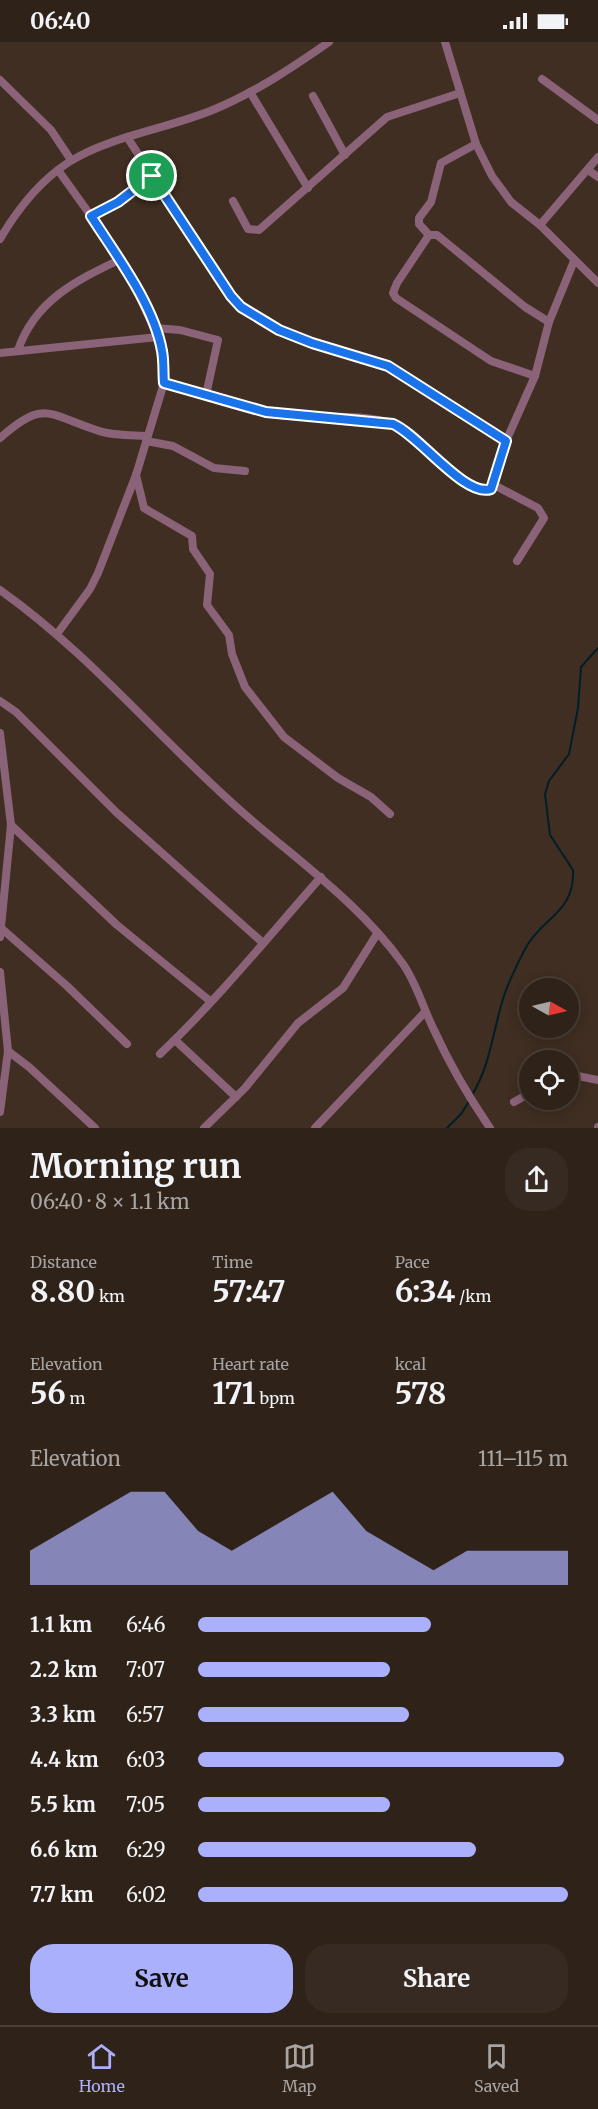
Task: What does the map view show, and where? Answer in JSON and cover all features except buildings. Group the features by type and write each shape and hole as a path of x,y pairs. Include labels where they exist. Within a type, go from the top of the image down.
{"street":[{"path":"0,239 2,229 29,198 71,160 127,137 212,110 250,92 329,42"},
{"path":"445,42 476,144 492,176 511,202 540,225 598,283"},
{"path":"542,79 598,120"},
{"path":"0,80 51,130 71,160"},
{"path":"250,92 308,188"},
{"path":"233,201 248,229 255,231 308,188 387,117 460,93"},
{"path":"313,96 345,155"},
{"path":"127,137 231,296 241,307 279,330 312,343 388,366 506,441"},
{"path":"476,144 441,163 431,202 419,218 419,224 429,235 437,235 525,307 549,322"},
{"path":"540,225 598,157"},
{"path":"588,170 598,177"},
{"path":"57,634 90,589 98,573 136,475 164,383 163,352 155,328 119,260 58,171"},
{"path":"91,216 118,202 152,176"},
{"path":"429,235 397,283 393,293 396,298 491,362 535,376"},
{"path":"18,350 34,319 57,295 81,277 119,260"},
{"path":"164,383 278,415 338,417 393,424 411,434 467,483 484,490 494,485 506,441 535,376 549,322 574,261"},
{"path":"155,328 180,330 218,340 206,395"},
{"path":"0,352 158,337"},
{"path":"0,438 21,420 45,413 104,433 146,438 173,446 214,468 245,471"},
{"path":"136,475 144,507 192,536 193,549 210,573 207,605 229,635 232,654 245,687 284,737 338,778 371,797 390,814"},
{"path":"494,485 538,508 543,518 517,561"},
{"path":"0,590 57,634 248,818 337,890 403,964 467,1094 490,1128"},
{"path":"0,701 16,712 116,812 263,943"},
{"path":"0,734 11,825 0,937"},
{"path":"11,825 117,925 210,1001"},
{"path":"160,1054 249,962 321,877"},
{"path":"1,928 127,1044"},
{"path":"204,1128 236,1097 279,1049 298,1023 343,988 357,962 377,934"},
{"path":"0,972 8,1051 0,1112"},
{"path":"315,1128 425,1012"},
{"path":"175,1040 236,1097"},
{"path":"8,1051 29,1066 93,1127"},
{"path":"579,1076 598,1080"},
{"path":"514,1102 519,1099"}],"waterway":[{"path":"472,1095 483,1072 507,986 516,967 532,938 556,914 569,896 573,870 550,835 545,794 549,781 569,754 578,708 581,667 598,648"},
{"path":"447,1128 461,1114 470,1100"}],"route":[{"path":"152,176 231,296 241,307 279,330 312,343 372,359 388,366 506,441 491,489 476,489 411,434 393,424 338,417 278,415 164,383 163,352 155,328 134,285 91,216 118,202 152,176"}]}
